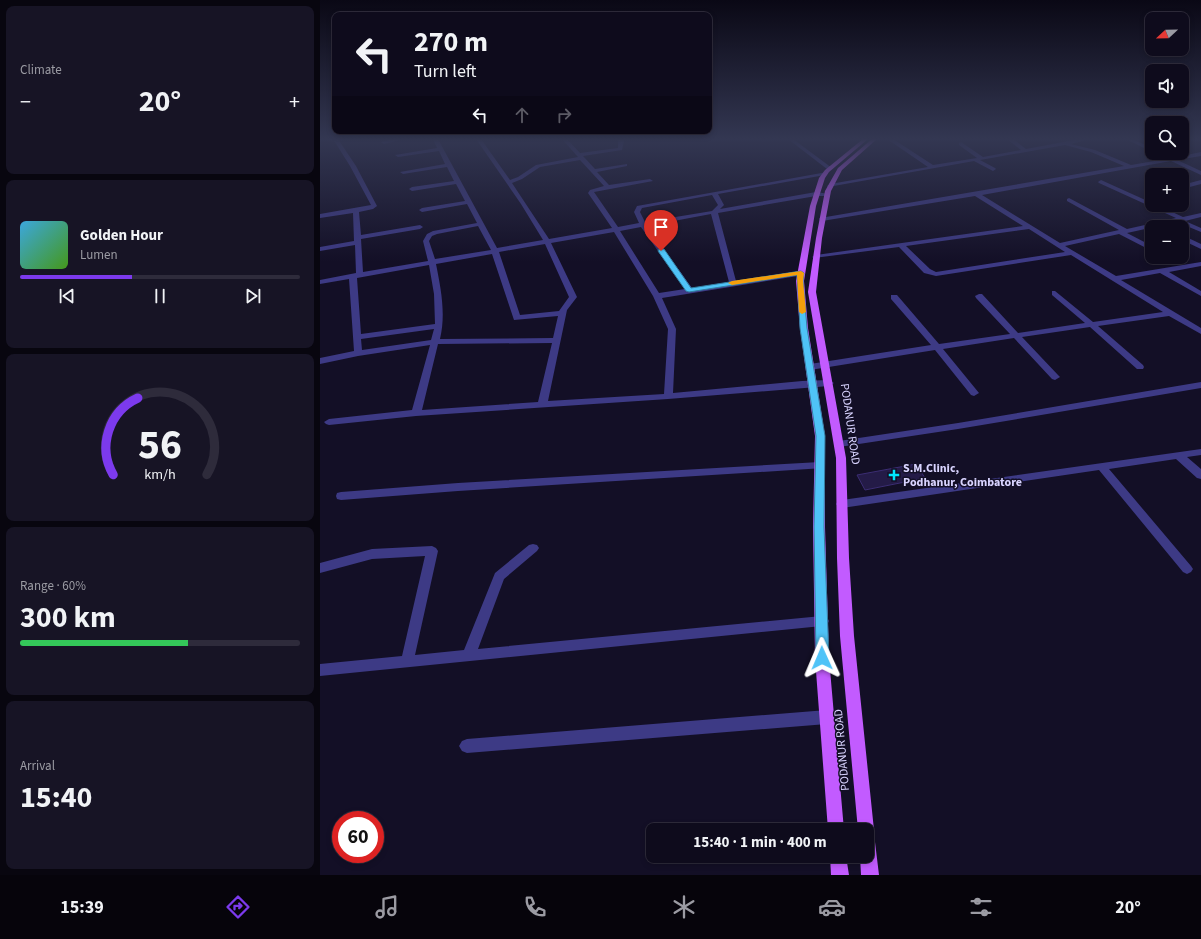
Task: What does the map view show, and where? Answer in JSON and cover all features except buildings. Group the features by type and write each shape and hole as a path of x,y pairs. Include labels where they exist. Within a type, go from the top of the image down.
{"main road":[{"path":"823,180 816,194 813,206 800,281 804,328 820,436 819,527 822,621 827,717 835,823"},
{"name":"PODANUR ROAD","path":"833,180 822,219 812,292 841,458 847,636 865,823"},
{"path":"839,863 840,875"},
{"path":"869,863 870,875"}],"street":[{"path":"320,216 356,211 374,206 360,180"},
{"path":"514,180 508,182 547,242 573,297 563,313 542,404"},
{"path":"601,180 607,187"},
{"path":"689,290 643,225 637,212 639,207 781,180"},
{"path":"320,282 816,194 877,180"},
{"path":"822,219 1057,180"},
{"path":"650,181 607,187 592,191 591,194 617,229 657,296 672,329 668,396"},
{"path":"412,189 457,182 495,251 517,318 563,313"},
{"path":"1101,182 1180,220 1201,216"},
{"path":"1189,185 1201,182"},
{"path":"712,193 718,198 721,205 714,212"},
{"path":"976,194 1201,332"},
{"path":"1069,200 1145,245"},
{"path":"422,210 468,202"},
{"path":"356,211 358,239 358,353"},
{"path":"714,212 733,283"},
{"path":"416,413 439,326 438,294 432,262 426,241 429,235 443,230 479,224"},
{"path":"1189,224 1201,230"},
{"path":"320,249 358,239 420,227"},
{"path":"816,257 1029,227"},
{"path":"1058,245 1145,229"},
{"path":"1189,241 1201,247"},
{"path":"901,245 927,271 936,274 1070,253"},
{"path":"1114,279 1201,264"},
{"path":"1162,271 1201,294"},
{"path":"657,296 801,273"},
{"path":"1055,293 1140,368"},
{"path":"979,296 1055,377"},
{"path":"894,297 974,393"},
{"path":"810,367 1171,313"},
{"path":"357,337 439,326"},
{"path":"320,361 358,353 434,342 556,340"},
{"path":"330,422 416,413 668,396 829,383"},
{"path":"838,444 965,425 1201,385"},
{"path":"842,504 1201,452"},
{"path":"1179,456 1201,475"},
{"path":"341,496 419,491 466,486 820,466"},
{"path":"1102,467 1187,569"},
{"path":"468,656 499,576 533,548"},
{"path":"320,568 372,554 432,551 407,662"},
{"path":"320,670 822,621"},
{"path":"467,746 827,717"}],"slow traffic":[{"path":"732,283 801,273 800,281 802,312"}],"place":[{"name":"S.M.Clinic, Podhanur, Coimbatore","path":"894,475"}],"route":[{"path":"661,251 689,290 801,273 800,281 804,328 818,412 820,436 819,527 822,658"}]}
